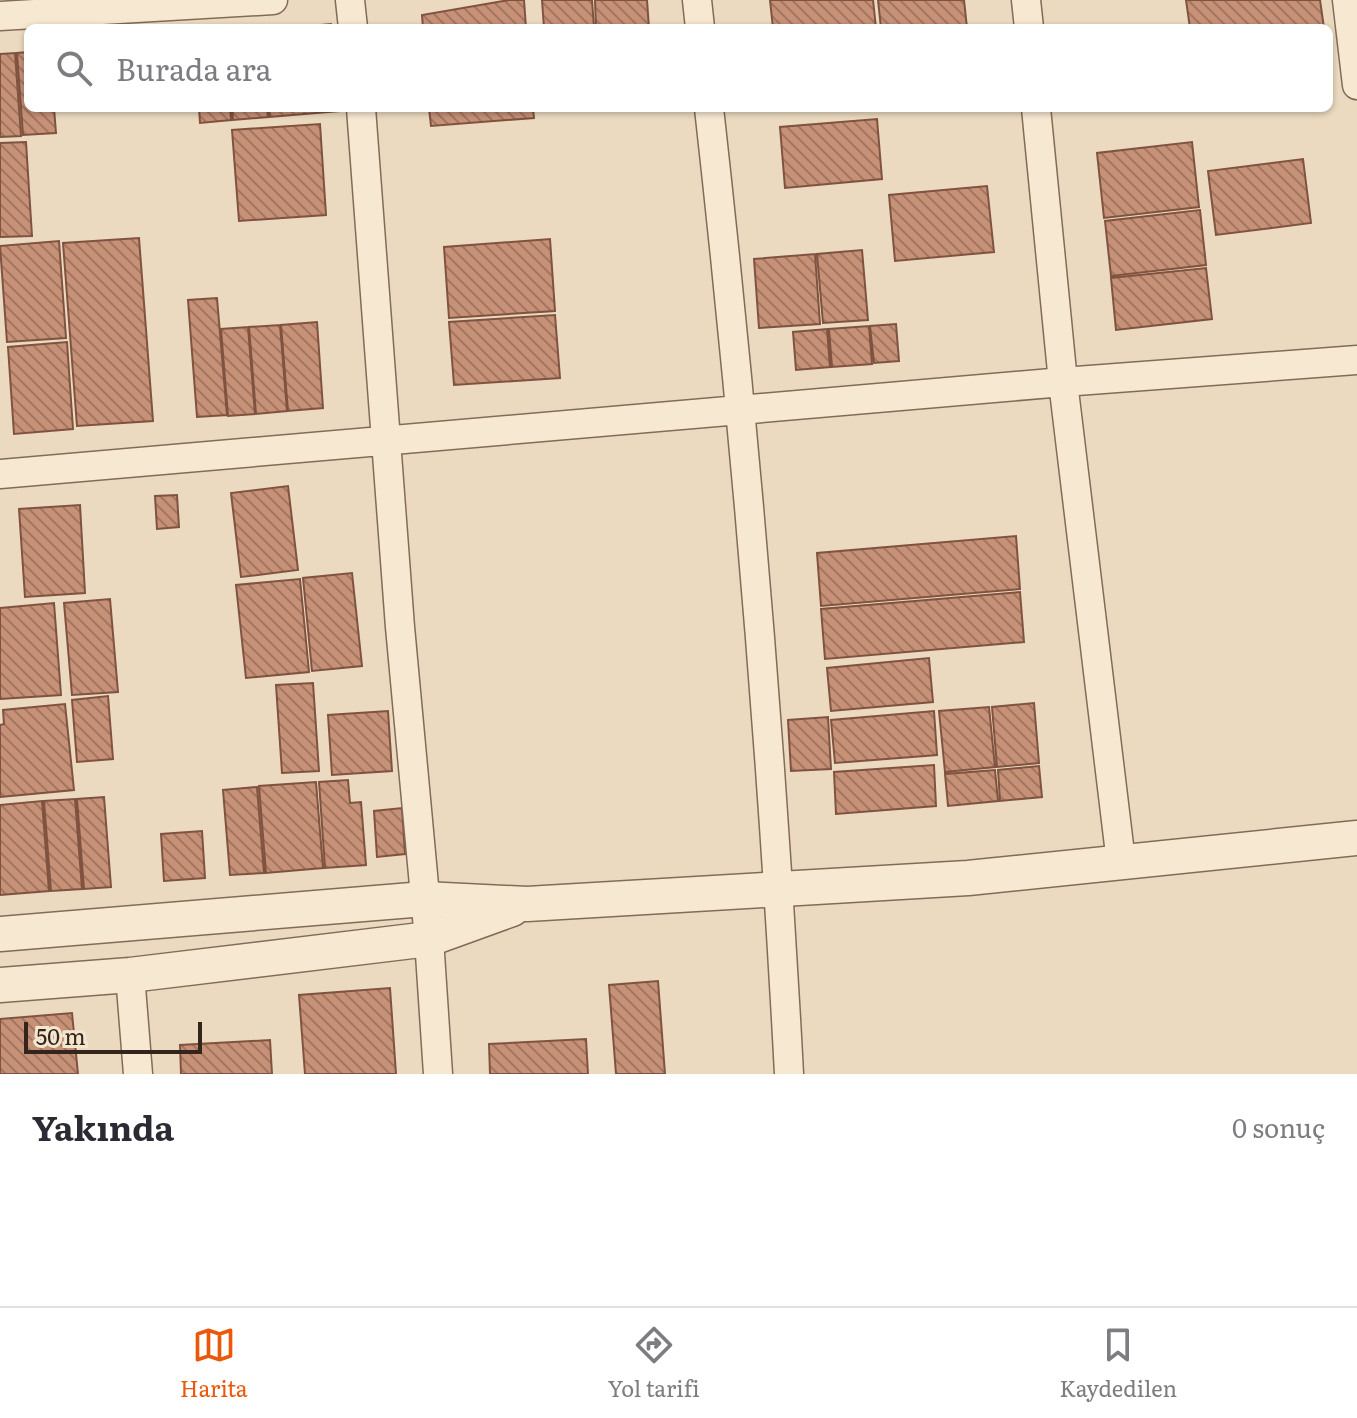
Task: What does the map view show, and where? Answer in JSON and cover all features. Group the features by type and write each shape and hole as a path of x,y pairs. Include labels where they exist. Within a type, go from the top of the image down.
{"street":[{"path":"0,16 273,0"},
{"path":"350,0 353,24"},
{"path":"697,0 700,24"},
{"path":"1026,0 1029,24"},
{"path":"1347,0 1357,85"},
{"path":"361,112 438,1074"},
{"path":"709,112 742,408 779,890 789,1074"},
{"path":"1036,112 1063,382 1121,862"},
{"path":"0,474 742,408 1357,360"},
{"path":"0,934 424,899 527,904 968,878 1357,838"},
{"path":"0,985 130,975 429,939 527,904"},
{"path":"130,975 138,1074"}],"building":[{"path":"524,0 526,24 423,24 422,15"},
{"path":"542,0 592,0 594,24 544,24"},
{"path":"595,0 647,0 649,24 596,24"},
{"path":"770,0 873,0 876,24 773,24"},
{"path":"878,0 964,0 967,24 881,24"},
{"path":"1186,0 1320,0 1323,24 1189,24"},
{"path":"24,52 24,112 54,112 56,133 23,135 17,53"},
{"path":"15,53 21,136 0,137 0,54"},
{"path":"199,112 230,112 231,120 200,123"},
{"path":"232,112 267,112 268,117 233,120"},
{"path":"269,112 328,112 270,117"},
{"path":"429,112 533,112 534,118 431,126"},
{"path":"877,119 882,179 785,188 780,127"},
{"path":"320,124 326,215 239,221 232,130"},
{"path":"26,142 32,236 0,237 0,143"},
{"path":"1192,142 1199,207 1104,218 1097,153"},
{"path":"1303,159 1311,223 1216,235 1208,171"},
{"path":"987,186 994,252 895,261 889,195"},
{"path":"1200,210 1206,265 1111,276 1105,221"},
{"path":"139,238 153,421 77,426 63,243"},
{"path":"550,239 555,311 449,318 444,247"},
{"path":"59,241 66,338 7,342 0,246"},
{"path":"862,250 868,320 823,323 817,254"},
{"path":"815,254 820,324 759,328 754,259"},
{"path":"1206,268 1212,319 1116,330 1111,278"},
{"path":"217,298 227,415 197,417 188,300"},
{"path":"555,315 560,378 454,385 449,322"},
{"path":"317,322 323,408 288,411 281,325"},
{"path":"896,324 899,361 874,363 870,326"},
{"path":"280,325 287,411 256,414 249,327"},
{"path":"869,326 872,364 832,367 829,329"},
{"path":"248,327 255,414 228,416 221,329"},
{"path":"827,329 830,367 796,370 793,332"},
{"path":"67,342 73,429 14,434 8,347"},
{"path":"288,486 298,570 241,577 231,493"},
{"path":"177,495 179,527 157,529 155,496"},
{"path":"80,505 85,593 25,597 19,509"},
{"path":"1016,536 1020,589 821,606 817,553"},
{"path":"352,573 362,666 312,671 303,578"},
{"path":"300,579 309,672 246,678 236,585"},
{"path":"1020,592 1024,642 825,659 821,609"},
{"path":"110,599 118,692 72,695 64,603"},
{"path":"54,603 61,695 0,699 0,608"},
{"path":"929,658 933,702 831,711 827,668"},
{"path":"313,683 319,771 282,773 276,685"},
{"path":"108,696 113,759 77,762 72,700"},
{"path":"1034,703 1039,763 997,767 992,707"},
{"path":"65,704 74,790 0,797 0,725 4,724 3,710"},
{"path":"989,707 995,767 945,772 939,711"},
{"path":"388,711 392,771 332,775 328,715"},
{"path":"934,711 937,755 835,763 831,720"},
{"path":"828,717 831,769 791,771 788,720"},
{"path":"934,765 936,806 836,814 834,772"},
{"path":"1039,766 1042,797 1000,801 998,770"},
{"path":"995,770 998,801 948,806 945,774"},
{"path":"348,780 350,803 361,802 366,865 325,868 319,782"},
{"path":"316,782 323,868 266,873 259,786"},
{"path":"257,787 264,873 230,875 223,790"},
{"path":"104,797 111,887 84,889 77,799"},
{"path":"75,799 82,889 51,891 44,801"},
{"path":"42,801 49,891 0,895 0,805"},
{"path":"402,808 405,854 377,857 374,811"},
{"path":"202,831 205,878 164,881 161,834"},
{"path":"658,981 665,1074 616,1074 609,985"},
{"path":"390,988 396,1074 305,1074 299,995"},
{"path":"72,1013 78,1074 0,1074 0,1019"},
{"path":"586,1039 588,1074 490,1074 489,1044"},
{"path":"270,1040 272,1074 181,1074 180,1045"}]}
